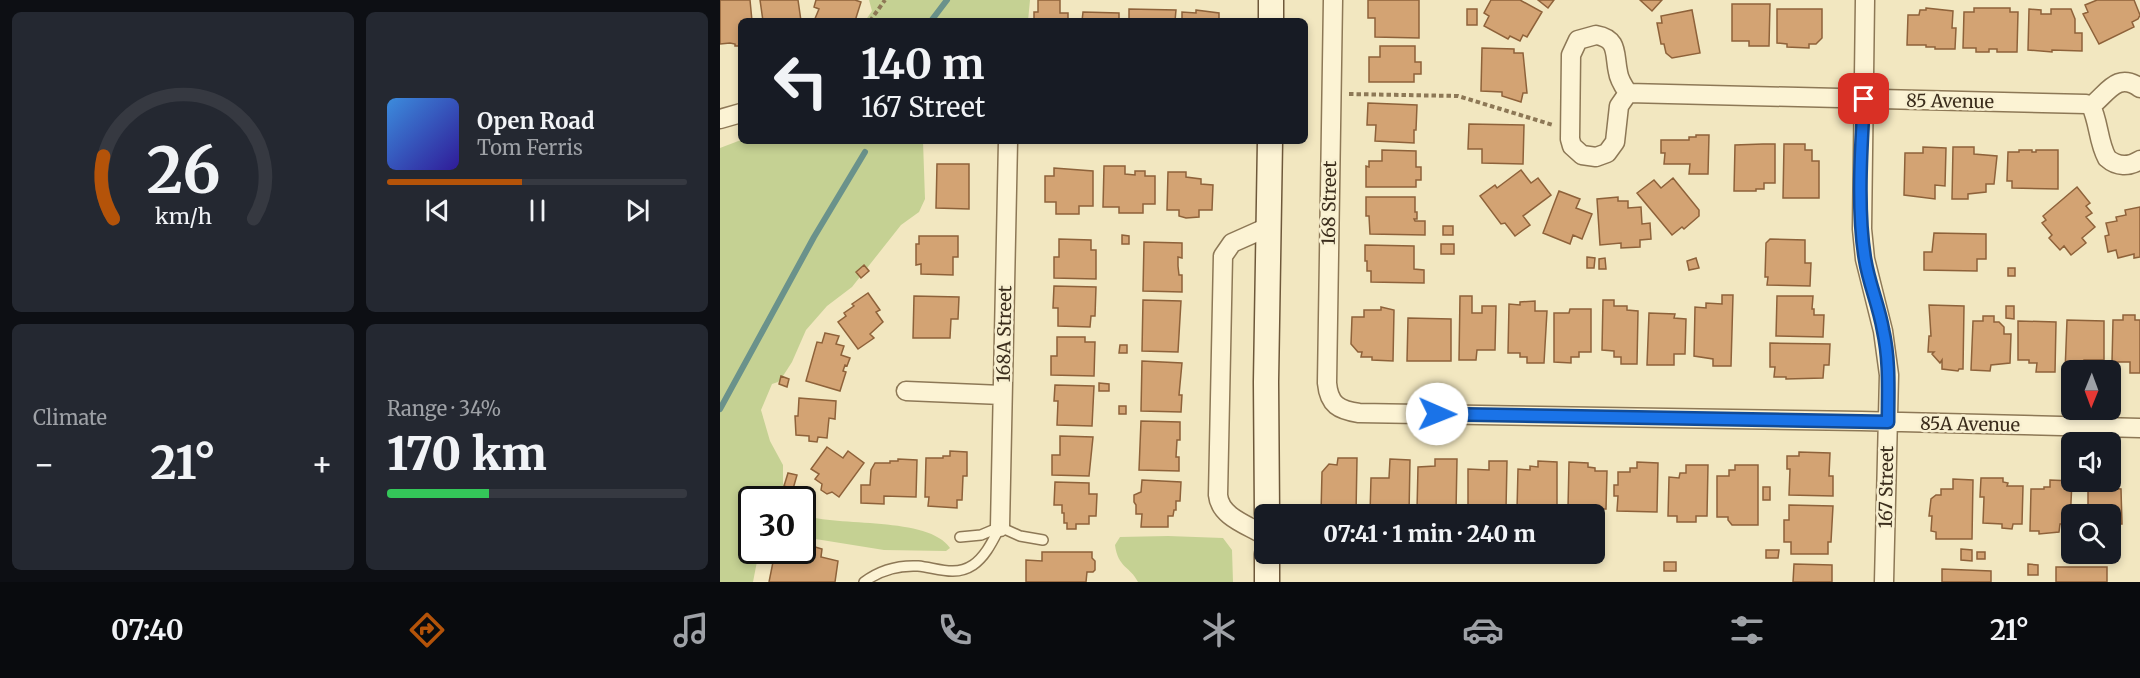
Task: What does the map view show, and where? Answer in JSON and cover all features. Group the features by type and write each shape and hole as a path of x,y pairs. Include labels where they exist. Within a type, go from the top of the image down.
{"main road":[{"path":"1271,0 1271,18"},
{"path":"1268,504 1266,382 1270,144"},
{"path":"1267,564 1267,582"}],"street":[{"name":"168 Street","path":"1333,0 1327,383 1331,402 1334,405"},
{"name":"167 Street","path":"1865,0 1862,229 1866,266 1883,330 1889,375 1884,582"},
{"path":"1596,35 1609,40 1616,52 1618,76 1628,93 1619,106 1615,142 1607,153 1596,157 1579,153 1571,142 1569,130 1571,55 1578,40 1596,35"},
{"path":"2140,88 2130,83 2118,83 2108,89 2091,106 2096,114 2102,146 2107,158 2121,165 2133,164 2140,160"},
{"name":"85 Avenue","path":"1628,93 2080,103 2091,106"},
{"path":"720,119 738,114"},
{"name":"168A Street","path":"1000,526 1008,144"},
{"path":"1254,529 1223,511 1218,495 1223,256 1232,243 1268,227"},
{"path":"906,392 1002,395"},
{"name":"85A Avenue","path":"1334,405 1340,409 1359,413 2140,428"}],"lane":[{"path":"960,537 981,535 1000,526"},
{"path":"1000,526 1020,536 1043,540"},
{"path":"864,582 884,570 895,567 920,567 949,572 966,568 974,564 985,552 1000,526"}],"path":[{"path":"872,18 885,0"},
{"path":"1346,94 1458,96 1557,127"}],"green space":[{"path":"869,0 1030,0 1028,18 867,18 872,11"},
{"path":"738,141 738,144 923,144 925,199 919,212 901,225 852,287 827,306 806,330 792,362 778,382 772,384 761,410 770,441 783,465 784,486 738,486 738,564 756,564 753,582 720,582 720,148"},
{"path":"816,518 881,524 923,531 939,538 950,548 946,551 884,550 816,539"},
{"path":"1120,537 1223,538 1232,550 1233,582 1138,582 1121,563 1117,553 1115,545"}],"building":[{"path":"720,0 750,0 752,18 738,18 738,46 730,43 720,44"},
{"path":"760,0 798,0 801,18 763,18"},
{"path":"816,0 861,2 856,18 815,18 819,9 814,7"},
{"path":"1038,0 1060,0 1060,13 1068,13 1068,18 1034,18 1034,12 1038,12"},
{"path":"1368,0 1419,0 1419,38 1375,37 1375,18 1368,18"},
{"path":"1491,0 1520,0 1542,12 1527,37 1523,35 1520,41 1510,36 1508,39 1484,26 1489,16 1484,13"},
{"path":"1538,0 1554,0 1548,8"},
{"path":"1640,0 1662,0 1652,11"},
{"path":"2097,0 2134,0 2140,15 2132,22 2134,27 2099,44 2083,14 2088,12 2085,5"},
{"path":"1732,4 1770,4 1769,46 1749,46 1749,41 1732,41"},
{"path":"1926,8 1953,11 1952,28 1956,28 1955,49 1907,45 1908,15 1919,15 1920,10 1926,10"},
{"path":"1974,8 2010,8 2010,12 2018,12 2017,52 1997,52 1997,49 1989,49 1989,52 1976,52 1976,48 1963,48 1964,12 1974,12"},
{"path":"1129,9 1176,10 1175,18 1129,18"},
{"path":"1467,9 1477,9 1477,25 1467,25"},
{"path":"1777,9 1822,9 1822,38 1816,44 1809,44 1809,48 1787,47 1787,44 1777,43"},
{"path":"2029,9 2041,10 2041,14 2051,14 2051,9 2071,9 2075,19 2075,33 2082,33 2082,51 2028,50"},
{"path":"1196,10 1219,13 1219,18 1182,18 1182,12 1196,13"},
{"path":"1692,10 1700,53 1672,58 1666,53 1664,44 1661,44 1657,23 1662,23 1661,16"},
{"path":"1083,12 1119,13 1119,18 1082,18"},
{"path":"1380,46 1415,46 1415,62 1421,62 1421,74 1414,74 1414,82 1369,82 1369,57 1380,57"},
{"path":"1482,48 1514,49 1514,53 1523,53 1527,93 1523,93 1521,102 1502,96 1502,92 1481,91"},
{"path":"1368,103 1417,105 1414,143 1375,141 1376,125 1367,125"},
{"path":"1469,124 1524,125 1523,164 1482,163 1482,149 1468,149"},
{"path":"1696,135 1709,135 1708,174 1689,174 1690,164 1664,164 1665,153 1661,153 1661,140 1689,140 1689,137 1696,137"},
{"path":"1775,144 1775,183 1764,183 1764,189 1756,189 1756,191 1734,191 1735,145"},
{"path":"1784,144 1805,144 1805,150 1812,150 1812,161 1819,161 1819,198 1783,198"},
{"path":"1923,147 1946,148 1945,186 1935,185 1935,199 1904,195 1905,153 1923,153"},
{"path":"1953,147 1974,147 1974,154 1997,156 1994,184 1986,184 1986,192 1968,194 1968,199 1952,199"},
{"path":"1382,150 1416,151 1416,167 1421,167 1421,180 1416,180 1416,187 1366,187 1366,166 1369,167 1369,161 1382,161"},
{"path":"2019,150 2036,152 2036,150 2058,150 2058,189 2012,188 2012,181 2007,181 2008,152 2019,152"},
{"path":"937,164 969,164 969,209 936,208"},
{"path":"1104,166 1125,166 1125,174 1135,175 1135,171 1145,171 1145,176 1155,176 1155,204 1143,204 1143,213 1119,213 1119,207 1103,207"},
{"path":"1054,168 1093,171 1093,206 1079,206 1079,214 1056,214 1056,202 1045,202 1045,176 1054,176"},
{"path":"1521,170 1531,183 1538,178 1551,195 1523,216 1530,225 1515,236 1505,223 1501,224 1480,196 1495,185 1497,188"},
{"path":"1168,172 1186,172 1186,177 1201,179 1201,184 1213,185 1212,210 1199,210 1199,217 1186,218 1179,216 1179,210 1167,210"},
{"path":"1673,178 1699,210 1699,216 1684,229 1682,227 1672,235 1637,193 1654,180 1661,188"},
{"path":"2077,187 2090,203 2086,206 2092,213 2086,217 2095,227 2082,238 2086,243 2071,255 2064,246 2060,250 2049,238 2052,235 2042,223 2046,220 2043,216"},
{"path":"1559,191 1580,199 1576,208 1592,214 1582,239 1573,235 1570,244 1543,233"},
{"path":"1366,197 1415,197 1417,219 1414,219 1425,221 1425,235 1370,234 1369,216 1366,216"},
{"path":"1618,197 1618,201 1628,201 1628,208 1641,207 1642,224 1650,223 1651,239 1640,240 1640,247 1621,248 1621,243 1600,245 1597,199"},
{"path":"2140,207 2140,257 2134,258 2134,254 2118,258 2116,250 2108,252 2105,236 2109,235 2106,223 2117,221 2116,217 2126,215 2125,210"},
{"path":"1443,226 1453,226 1453,235 1443,235"},
{"path":"1934,233 1986,234 1986,259 1977,259 1977,271 1924,270 1924,252 1932,252"},
{"path":"1122,235 1129,236 1129,244 1122,244"},
{"path":"919,236 958,236 958,257 953,257 953,275 921,274 921,264 916,265 916,244 919,244"},
{"path":"1059,239 1091,240 1091,250 1096,250 1096,279 1054,278 1054,257 1059,257"},
{"path":"1770,239 1805,240 1805,263 1811,263 1810,286 1767,285 1768,277 1765,277 1766,243"},
{"path":"1144,242 1182,243 1182,258 1178,257 1178,266 1179,275 1182,275 1182,292 1143,291"},
{"path":"1441,244 1454,244 1454,254 1441,254"},
{"path":"1365,245 1414,246 1414,269 1424,270 1424,283 1371,282 1371,271 1367,271 1367,261 1365,261"},
{"path":"1587,257 1595,258 1594,268 1587,268"},
{"path":"1605,258 1606,269 1599,269 1599,259"},
{"path":"1696,258 1699,268 1689,270 1687,261"},
{"path":"864,265 869,271 861,278 856,272"},
{"path":"2008,268 2015,268 2015,276 2008,276"},
{"path":"1054,286 1096,287 1095,316 1091,316 1090,327 1058,326 1058,308 1053,308"},
{"path":"868,293 880,310 876,312 883,322 870,334 874,338 858,349 838,322 846,316 844,313 854,306 852,304"},
{"path":"1722,295 1733,295 1731,366 1713,366 1713,359 1694,356 1695,307 1706,308 1706,303 1722,304"},
{"path":"914,296 959,297 958,319 951,319 950,338 913,338"},
{"path":"1460,296 1472,296 1472,313 1482,313 1482,306 1496,306 1495,350 1477,350 1476,360 1459,360"},
{"path":"1777,296 1813,296 1814,315 1824,315 1823,337 1776,336"},
{"path":"1143,300 1181,301 1178,352 1142,351"},
{"path":"1603,300 1614,300 1614,306 1627,306 1627,310 1638,311 1637,364 1621,364 1621,357 1614,357 1614,351 1602,350"},
{"path":"1535,301 1535,311 1547,311 1544,363 1527,363 1527,357 1520,357 1520,353 1508,353 1509,304 1520,305 1520,302"},
{"path":"1929,305 1964,306 1963,369 1958,371 1942,369 1942,360 1940,363 1932,354 1934,352 1928,352 1929,336 1931,336"},
{"path":"2006,306 2014,306 2014,319 2006,318"},
{"path":"1381,307 1394,310 1393,361 1361,357 1362,352 1358,352 1351,344 1352,317 1364,317 1364,310 1381,310"},
{"path":"1570,309 1591,309 1591,352 1579,352 1579,357 1571,357 1571,363 1554,362 1554,313 1569,313"},
{"path":"1649,313 1675,314 1674,318 1686,319 1685,354 1674,354 1674,365 1647,365"},
{"path":"2123,315 2135,315 2135,320 2140,320 2140,373 2130,373 2130,362 2112,360 2113,320 2123,320"},
{"path":"1983,316 1994,316 1994,322 1999,322 2004,327 2004,334 2011,334 2010,363 1991,365 1990,371 1971,370 1973,321 1983,321"},
{"path":"1408,318 1451,319 1451,361 1407,361"},
{"path":"2067,320 2104,321 2104,360 2065,360"},
{"path":"2018,321 2056,322 2055,372 2036,372 2037,363 2018,360"},
{"path":"825,333 839,336 836,344 844,346 841,355 850,358 843,371 846,372 840,391 806,381 817,342 822,343"},
{"path":"1057,337 1085,337 1085,342 1095,342 1094,376 1051,375 1051,356 1057,356"},
{"path":"1770,343 1830,344 1829,365 1824,365 1823,378 1774,377 1775,367 1770,367"},
{"path":"1120,345 1127,345 1127,353 1119,353"},
{"path":"1142,361 1182,363 1179,395 1182,395 1181,412 1141,411"},
{"path":"781,376 789,379 787,387 779,384"},
{"path":"1099,383 1109,384 1109,391 1099,391"},
{"path":"1055,385 1094,386 1092,426 1057,425 1058,401 1054,401"},
{"path":"799,398 836,401 835,419 829,418 827,438 818,437 817,442 809,441 809,436 796,435 795,416 798,416"},
{"path":"1119,406 1126,406 1126,414 1119,414"},
{"path":"1141,421 1180,422 1180,440 1177,440 1176,457 1179,457 1179,471 1139,470"},
{"path":"1060,436 1093,437 1089,476 1052,475 1052,455 1060,455"},
{"path":"827,447 843,458 848,451 864,463 839,497 832,492 827,494 821,490 822,484 815,479 819,474 811,469"},
{"path":"950,451 967,452 967,476 963,476 962,500 957,500 957,508 928,506 929,497 925,497 926,458 950,456"},
{"path":"1799,452 1830,453 1829,476 1833,476 1833,496 1789,495 1790,469 1787,469 1787,456 1799,456"},
{"path":"1338,458 1357,458 1356,504 1321,504 1322,472 1329,464 1337,465"},
{"path":"898,459 917,460 916,497 884,496 884,504 861,503 861,485 870,485 871,470 875,463 890,463"},
{"path":"1390,459 1410,460 1409,504 1370,504 1371,478 1389,478"},
{"path":"1435,459 1457,459 1456,504 1417,504 1418,467 1435,466"},
{"path":"1489,461 1507,461 1506,504 1468,504 1468,469 1489,470"},
{"path":"1538,461 1557,462 1557,504 1517,504 1518,469 1530,470 1530,466 1538,467"},
{"path":"1569,462 1588,463 1588,467 1595,468 1595,471 1607,471 1606,509 1605,504 1568,504"},
{"path":"1637,462 1658,463 1657,512 1617,511 1618,496 1614,496 1614,485 1618,485 1618,472 1630,472 1630,468 1637,468"},
{"path":"1686,465 1708,465 1707,516 1696,516 1696,522 1677,522 1677,516 1668,516 1669,477 1679,478 1680,473 1686,473"},
{"path":"1735,465 1758,465 1758,525 1732,525 1728,517 1717,517 1717,476 1729,476 1729,470 1735,470"},
{"path":"788,473 797,475 794,486 784,486"},
{"path":"1981,478 2003,478 2003,482 2008,483 2007,486 2023,486 2022,524 2013,524 2012,529 2002,528 2002,524 1983,523 1984,497 1980,497"},
{"path":"1953,479 1973,480 1972,539 1936,539 1936,532 1931,531 1932,516 1929,516 1931,499 1936,495 1941,495 1941,489 1953,489"},
{"path":"1142,480 1181,482 1180,501 1176,501 1173,516 1168,516 1168,527 1141,527 1142,514 1136,514 1134,495 1141,492"},
{"path":"2050,480 2061,480 2061,492 2071,492 2071,504 2061,504 2059,532 2039,534 2039,531 2030,531 2031,489 2050,487"},
{"path":"1055,482 1089,483 1089,494 1097,494 1096,516 1089,516 1089,524 1076,524 1076,529 1067,529 1062,505 1054,505"},
{"path":"1763,487 1770,487 1770,500 1763,500"},
{"path":"2121,489 2122,524 2121,504 2088,504 2088,492 2121,492"},
{"path":"1789,505 1833,506 1828,554 1791,554 1791,542 1784,542 1784,520 1789,520"},
{"path":"816,547 822,549 821,557 838,561 835,582 769,582 773,564 816,564"},
{"path":"1961,549 1972,550 1972,561 1961,560"},
{"path":"1766,550 1779,550 1778,558 1766,558"},
{"path":"1042,552 1092,552 1095,570 1087,572 1086,582 1026,582 1026,560 1042,561"},
{"path":"1977,552 1985,552 1985,559 1977,559"},
{"path":"1664,562 1676,562 1676,571 1664,571"},
{"path":"1794,564 1832,565 1832,582 1793,582"},
{"path":"2028,564 2038,565 2038,575 2028,575"},
{"path":"2056,567 2107,567 2107,582 2056,582"},
{"path":"1942,569 1991,571 1991,582 1942,582"}],"waterway":[{"path":"933,18 947,0"},
{"path":"720,409 814,237 865,152"}],"route":[{"path":"1437,414 1888,422 1888,357 1866,266 1862,229 1864,99"}]}
